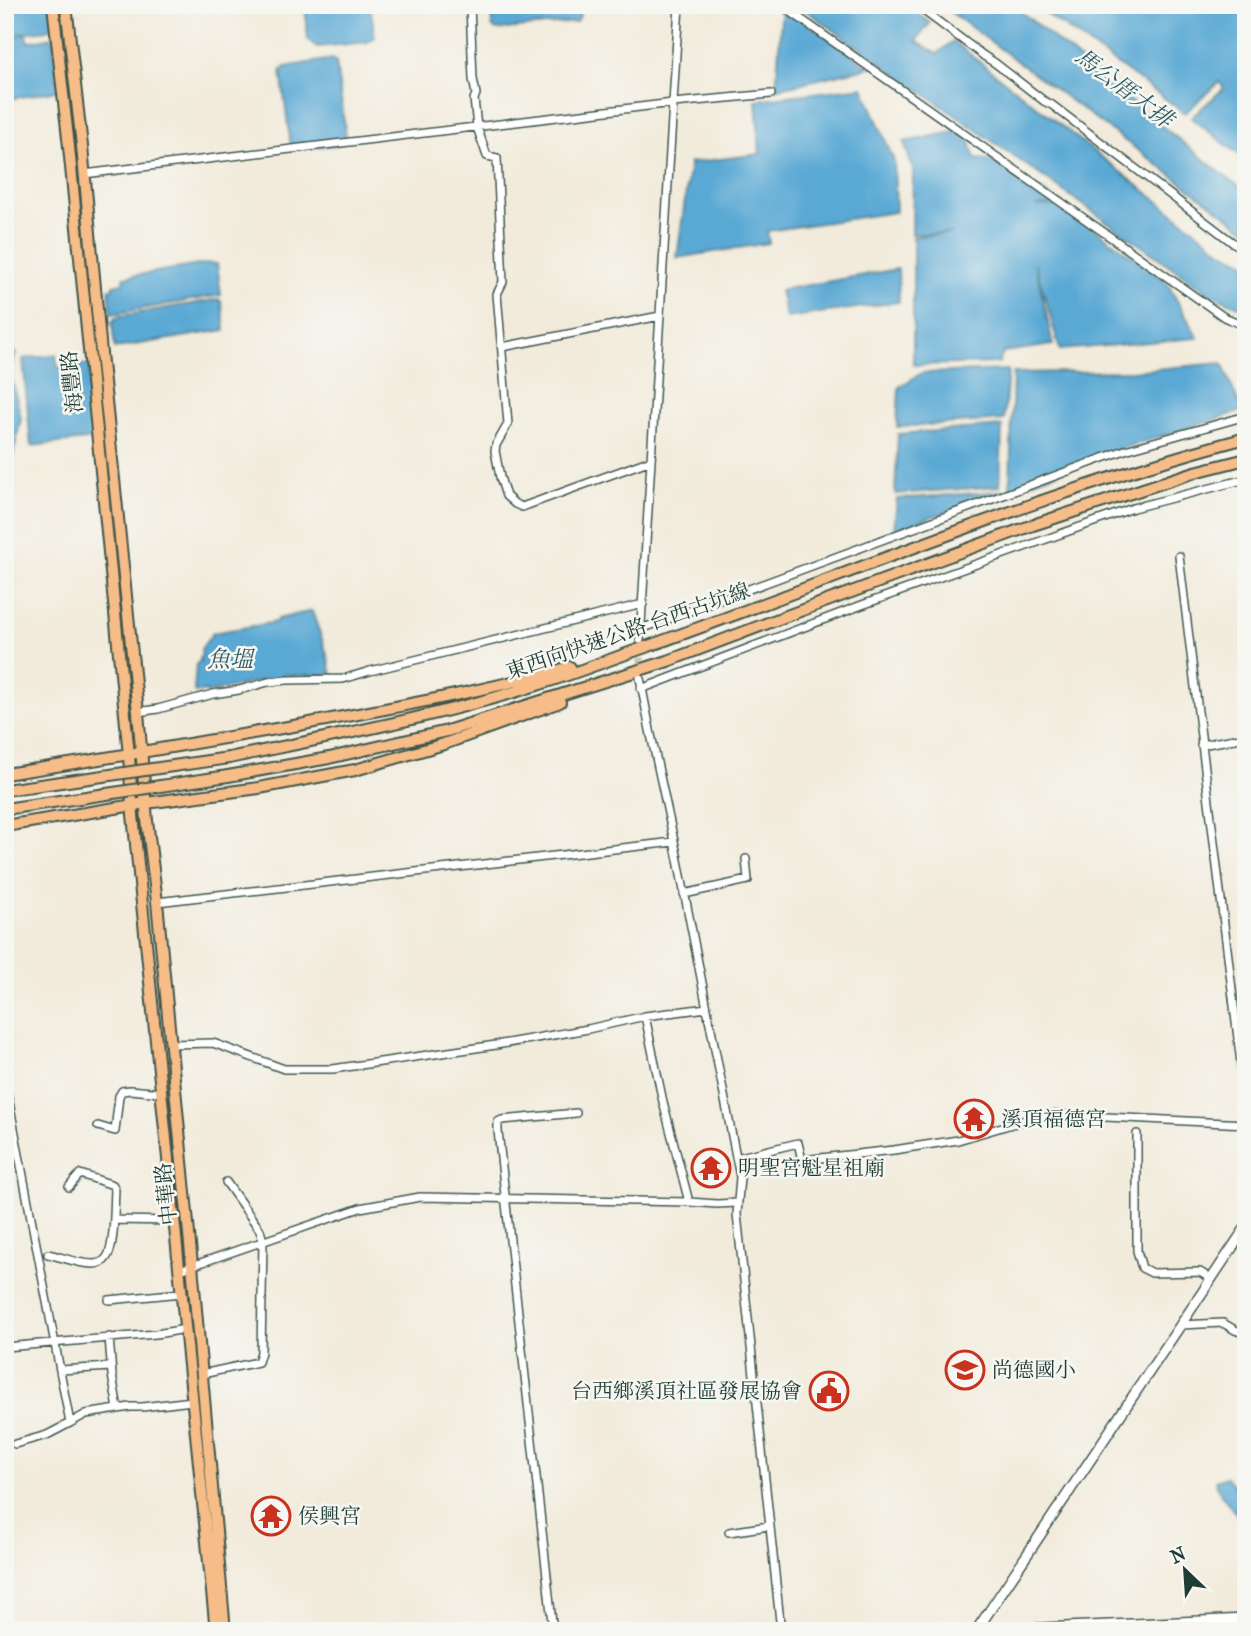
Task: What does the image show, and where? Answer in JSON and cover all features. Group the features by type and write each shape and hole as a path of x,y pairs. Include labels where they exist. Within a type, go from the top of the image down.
{"main road":[{"name":"海豐路","path":"53,5 129,755"},
{"name":"海豐路","path":"66,5 141,753"},
{"name":"東西向快速公路 台西古坑線","path":"5,790 229,758 419,718 537,685 1056,496 1246,438"},
{"name":"東西向快速公路 台西古坑線","path":"5,809 228,776 329,758 447,731 668,661 1033,525 1246,458"},
{"path":"5,774 141,753 401,706 513,682 657,643"},
{"path":"5,825 259,788 355,770 444,744 668,661"},
{"name":"中華路","path":"141,753 225,1631"},
{"name":"中華路","path":"129,755 216,1631"}],"street":[{"path":"470,5 477,127 487,156 496,158 503,282 497,294 508,424 495,451 506,496 522,507 651,460"},
{"path":"640,640 679,5"},
{"path":"780,5 1224,317 1246,326"},
{"path":"916,5 1232,242 1246,249"},
{"path":"84,174 673,103 771,94"},
{"path":"502,347 660,316"},
{"path":"641,629 1125,450 1246,416"},
{"path":"641,689 884,597 1133,508 1246,478"},
{"path":"1179,556 1246,1104"},
{"path":"138,712 268,682 343,679 643,604"},
{"path":"640,678 740,1177 737,1214 781,1631"},
{"path":"1201,745 1246,737"},
{"path":"157,902 674,842"},
{"path":"684,894 748,880 746,859"},
{"path":"170,1044 213,1043 284,1069 333,1069 496,1045 645,1016 707,1008"},
{"path":"645,1016 663,1102 689,1202"},
{"path":"5,1081 71,1423"},
{"path":"98,1126 115,1131 122,1091 162,1093"},
{"path":"553,1631 498,1122 576,1113"},
{"path":"736,1158 799,1143 802,1160 894,1150 958,1140 1046,1114 1246,1124"},
{"path":"1137,1134 1137,1251 1142,1268 1152,1273 1200,1272 1211,1279"},
{"path":"48,1254 92,1264 101,1263 110,1253 114,1220 113,1185 80,1174 69,1187"},
{"path":"202,1374 258,1362 261,1352 264,1241 260,1230 226,1182"},
{"path":"180,1270 360,1208 421,1197 737,1203"},
{"path":"114,1220 175,1221"},
{"path":"976,1631 1246,1227"},
{"path":"109,1300 182,1293"},
{"path":"1180,1325 1223,1323 1234,1331 1246,1334"},
{"path":"5,1347 186,1329"},
{"path":"109,1337 118,1409"},
{"path":"60,1370 111,1367"},
{"path":"15,1444 47,1436 86,1414 192,1401"},
{"path":"729,1532 769,1526"},
{"path":"876,1631 1074,1629 1246,1619"}],"water":[{"path":"8,5 52,5 54,26 47,30 14,34 9,29"},
{"path":"305,5 370,5 375,37 368,42 317,47 308,40"},
{"path":"491,5 578,5 580,16 576,22 496,30 492,26"},
{"path":"798,5 907,5 930,23 916,41 937,54 953,41 1223,252 1246,263 1246,309 1210,294"},
{"path":"941,5 1013,5 1231,181 1246,190 1246,230"},
{"path":"1045,5 1246,5 1246,160 1191,118 1224,88 1219,82 1185,113 1041,10"},
{"path":"782,6 870,67 776,89"},
{"path":"27,34 28,42 53,37 58,90 5,100 5,39"},
{"path":"332,59 336,62 346,137 337,145 291,149 281,71 285,67"},
{"path":"863,87 894,161 896,212 767,231 769,243 677,258 690,163 760,154 756,100"},
{"path":"959,131 969,138 975,159 989,160 1062,203 1036,206 1062,205 1166,281 1198,338 1060,350 1035,263 1053,345 1004,352 998,363 913,365 913,237 952,233 912,234 913,170 904,142"},
{"path":"217,264 221,295 111,314 109,289 113,289 113,285 123,283 124,277"},
{"path":"898,269 899,302 786,318 780,290"},
{"path":"219,299 225,330 115,348 112,321 116,320 115,317"},
{"path":"10,348 16,354 10,372 21,418 13,456 5,459 5,349"},
{"path":"56,355 58,368 90,364 88,397 94,439 31,446 23,359"},
{"path":"1222,363 1242,411 1126,447 1010,490 1013,373 1132,371"},
{"path":"1008,370 1004,420 897,427 899,387 922,373"},
{"path":"1002,426 1000,486 895,494 898,434"},
{"path":"1005,491 894,530 897,499"},
{"name":"魚塭","path":"312,611 332,674 287,674 207,693 194,691 196,664 201,662 201,649 213,633 276,622 278,619"},
{"path":"1226,1477 1245,1497 1246,1517 1238,1516 1221,1494 1215,1481"}],"tunnel":[{"path":"640,647 640,674"}],"place":[{"name":"溪頂福德宮","path":"974,1119"},
{"name":"明聖宮魁星祖廟","path":"711,1168"},
{"name":"尚德國小","path":"965,1370"},
{"name":"台西鄉溪頂社區發展協會","path":"829,1391"},
{"name":"侯興宮","path":"271,1516"}],"water label":[{"name":"馬公厝大排","path":"1124,88"}]}
